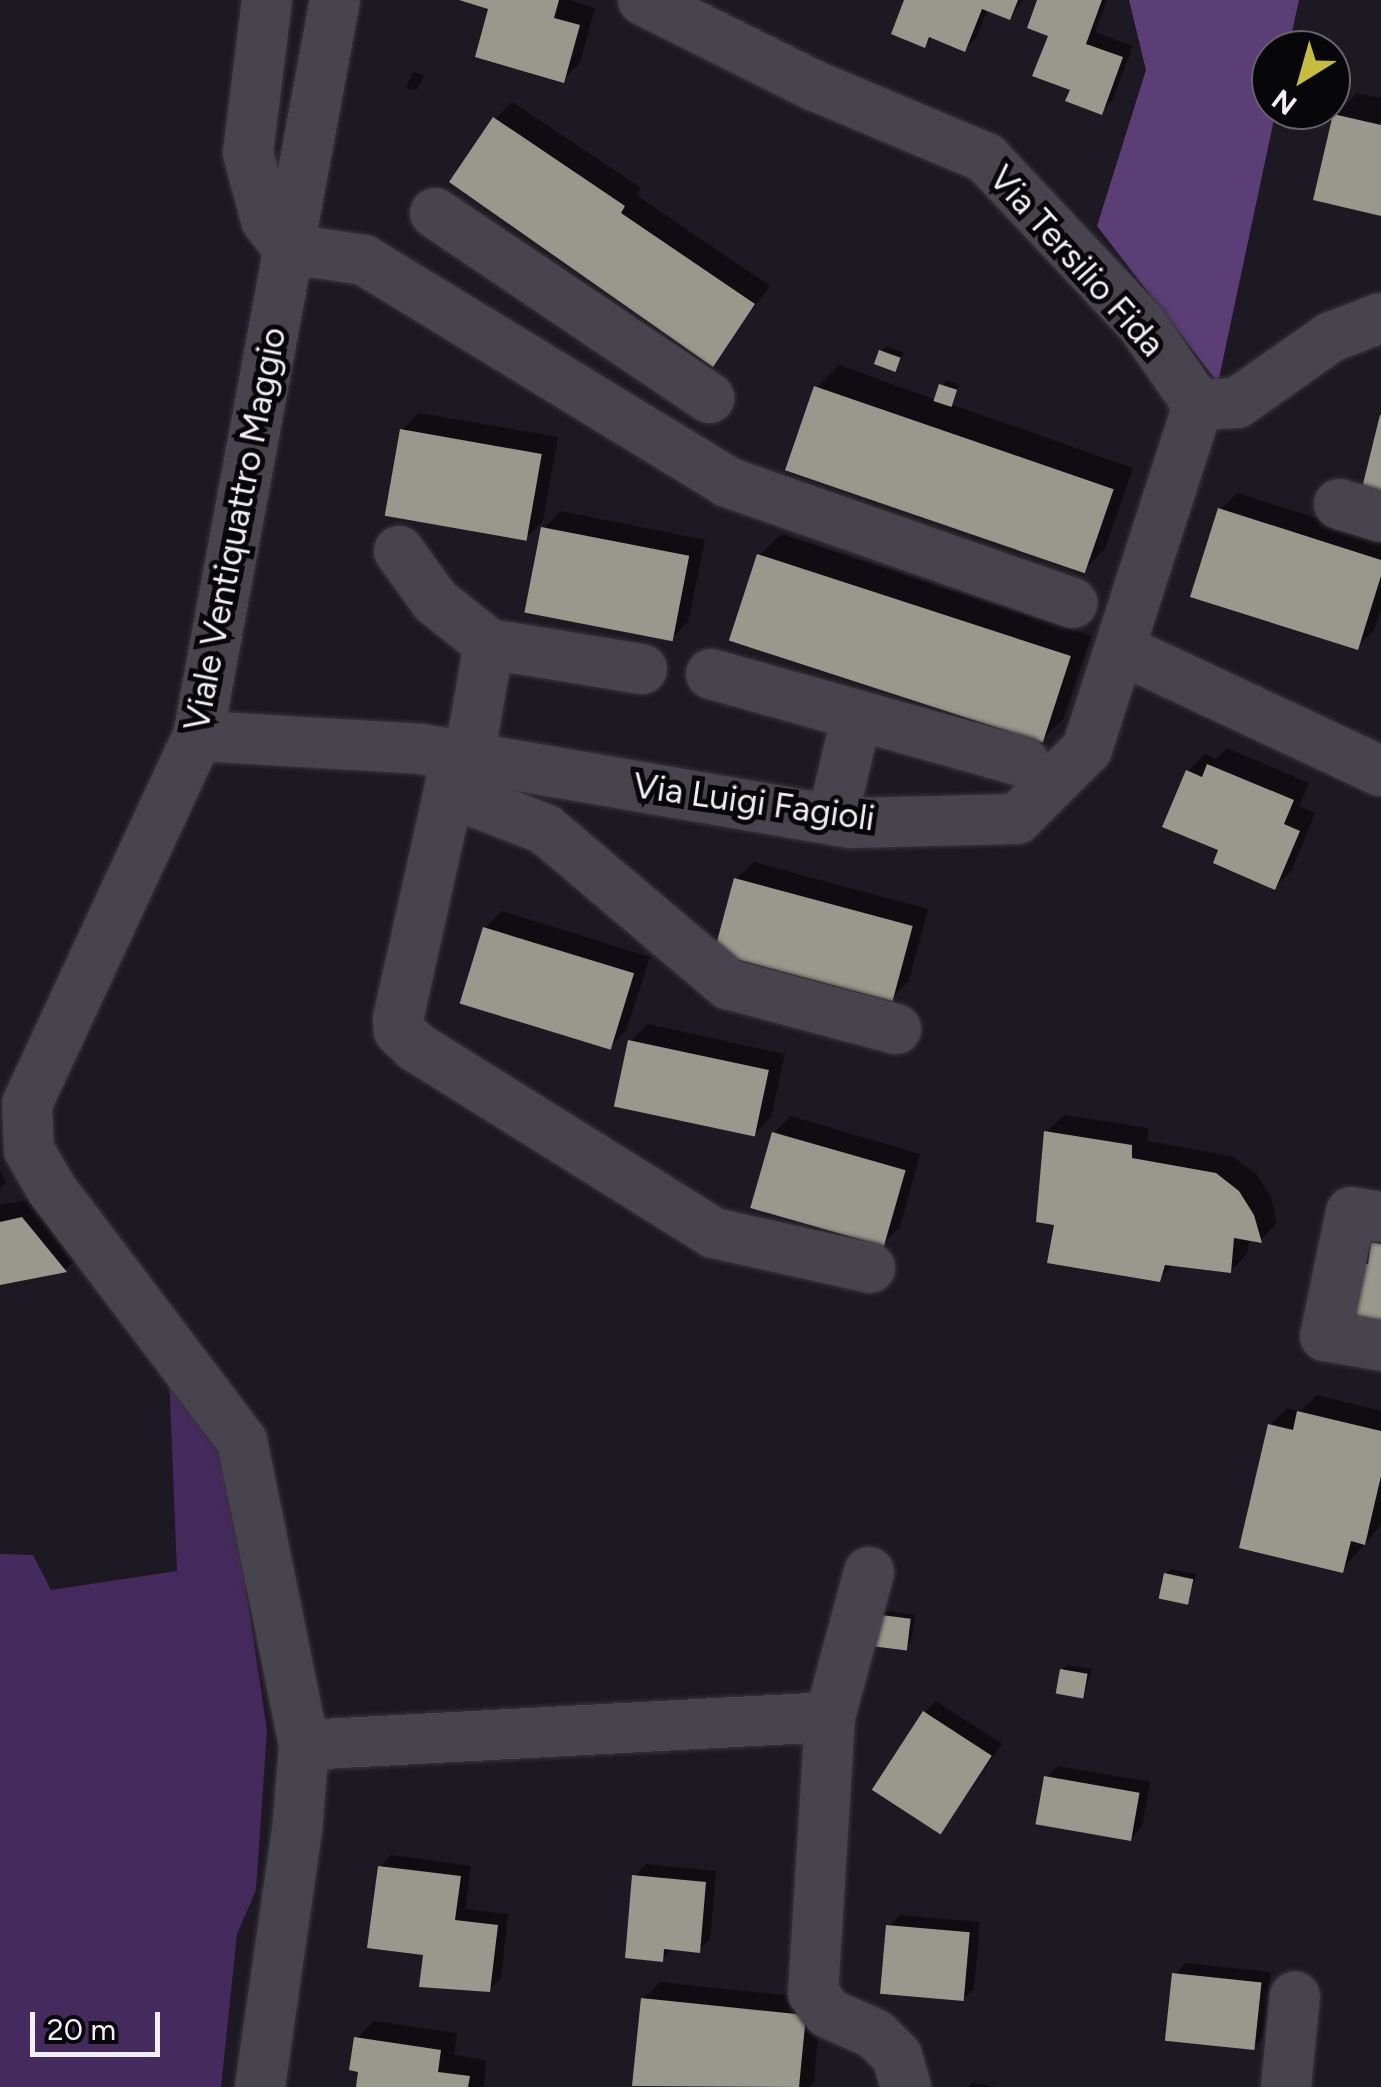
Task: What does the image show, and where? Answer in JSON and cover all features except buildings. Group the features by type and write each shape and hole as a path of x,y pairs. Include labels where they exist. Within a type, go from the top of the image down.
{"street":[{"path":"267,0 248,153 266,220 288,250 364,260 727,482 1072,603"},
{"name":"Viale Ventiquattro Maggio","path":"260,2087 297,1831 304,1745 242,1441 52,1190 30,1150 27,1104 198,736 335,0"},
{"name":"Via Tersilio Fida","path":"642,0 815,86 986,158 1141,323 1198,406"},
{"path":"434,213 709,398"},
{"path":"1198,406 1237,403 1331,337 1381,318"},
{"path":"594,400 630,344"},
{"name":"Via Luigi Fagioli","path":"198,736 421,749 458,768 832,820 1017,819 1087,749 1198,406"},
{"path":"399,551 434,601 490,644 642,670"},
{"path":"490,644 398,1018 399,1031 416,1046 714,1234 870,1268"},
{"path":"1120,649 1381,771"},
{"path":"711,674 1024,762"},
{"path":"832,820 857,715"},
{"path":"458,768 545,830 728,984 896,1030"},
{"path":"1381,1217 1351,1212 1325,1336 1381,1346"},
{"path":"869,1572 830,1718 813,1993 828,2013 875,2034 897,2056 906,2087"},
{"path":"304,1745 830,1718"},
{"path":"1286,2087 1295,1996"}],"shaded area":[{"path":"1129,0 1299,0 1292,30 1251,30 1251,130 1272,130 1218,383 1097,226 1146,70"},
{"path":"169,1374 228,1469 267,1730 256,1890 237,1934 221,2087 0,2087 0,1554 33,1555 51,1590 177,1571"}]}
